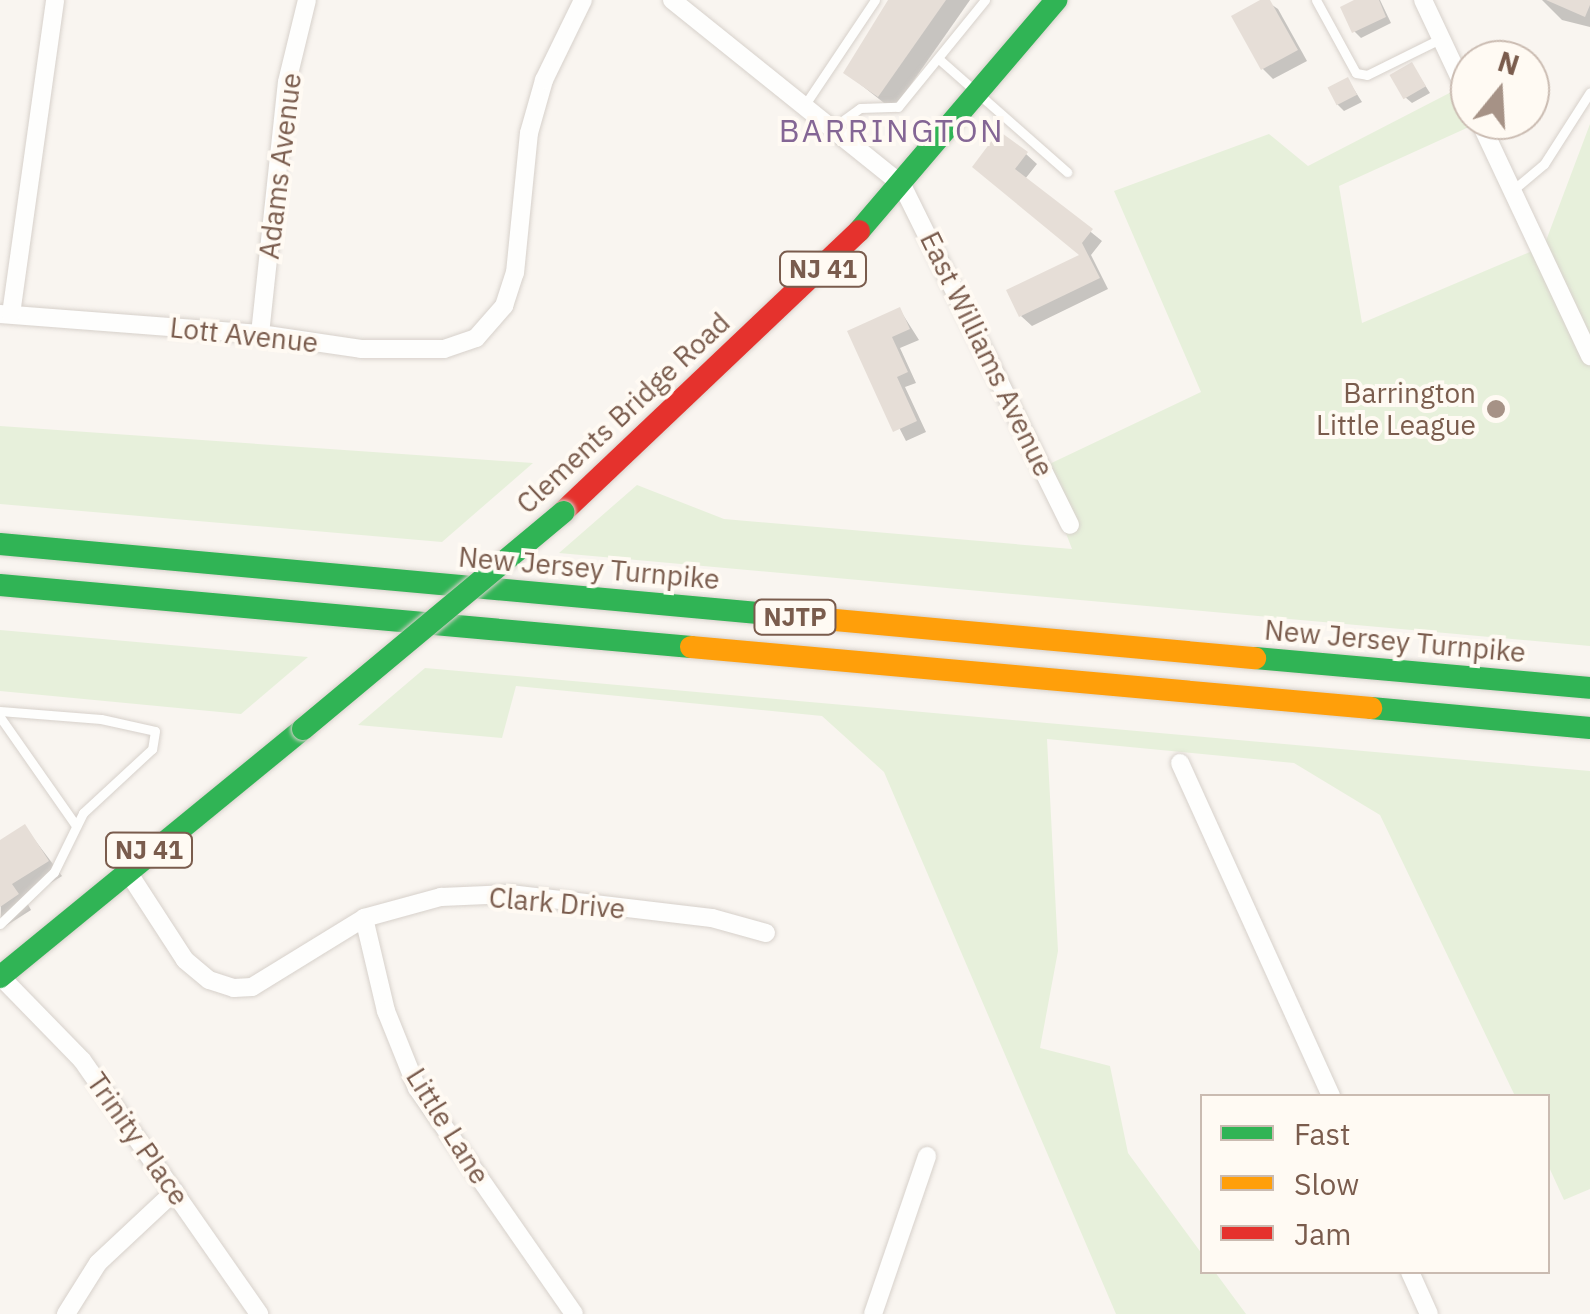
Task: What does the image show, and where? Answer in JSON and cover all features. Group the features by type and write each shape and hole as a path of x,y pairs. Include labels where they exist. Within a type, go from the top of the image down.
{"main road":[{"name":"Clements Bridge Road","path":"0,977 126,869 303,729 563,512 840,254 1056,0"},
{"name":"New Jersey Turnpike","path":"0,544 1590,688"},
{"name":"NJTP","path":"0,585 1590,728"}],"street":[{"path":"6,314 54,0"},
{"name":"Adams Avenue","path":"260,334 287,82 307,0"},
{"name":"Lott Avenue","path":"6,314 260,334 361,349 444,349 484,331 504,306 515,273 529,133 544,80 583,0"},
{"path":"672,0 806,103 902,185"},
{"path":"1423,0 1450,57"},
{"path":"1488,140 1590,356"},
{"name":"East Williams Avenue","path":"902,185 1070,525"},
{"path":"1180,762 1330,1094"},
{"name":"Clark Drive","path":"126,869 185,960 209,980 234,988 252,987 364,918 442,898 510,894 712,918 766,934"},
{"name":"Little Lane","path":"364,918 386,1011 417,1088 574,1314"},
{"name":"Trinity Place","path":"0,977 82,1060 259,1314"},
{"path":"873,1314 927,1156"},
{"path":"66,1314 98,1262 175,1191"},
{"path":"1411,1274 1429,1314"}],"lane":[{"path":"834,127 860,108 898,107 985,0"},
{"path":"1316,0 1356,73 1367,75 1441,38"},
{"path":"806,103 875,2"},
{"path":"939,59 1067,172"},
{"path":"1512,190 1544,164 1590,92"},
{"path":"0,714 101,719 156,731 152,749 75,824 71,848 54,872 0,924"},
{"path":"0,714 75,824"}],"green space":[{"path":"1450,93 1450,136 1339,186 1362,323 1544,246 1590,124 1590,646 559,553 637,485 724,519 1072,549 1041,468 1201,392 1114,191 1269,134 1308,166"},
{"path":"0,426 533,463 442,542 0,504"},
{"path":"0,630 308,657 241,714 0,691"},
{"path":"425,668 1590,771 1590,1189 1564,1200 1550,1169 1550,1094 1514,1094 1380,815 1294,763 1047,739 1058,951 1040,1048 1110,1066 1128,1153 1200,1251 1200,1274 1216,1274 1246,1314 1116,1314 884,772 822,716 516,686 502,738 358,725"}],"building":[{"path":"888,0 946,0 878,97 843,73"},
{"path":"1260,0 1270,0 1298,50 1261,70 1231,16"},
{"path":"1354,0 1379,0 1386,17 1352,33 1340,7"},
{"path":"1546,0 1590,0 1590,5 1585,17"},
{"path":"1412,62 1426,86 1403,99 1389,75"},
{"path":"1348,77 1357,95 1337,105 1328,87"},
{"path":"999,131 1028,152 1015,169 1093,229 1082,243 1100,278 1019,317 1006,290 1079,255 972,167"},
{"path":"900,307 910,329 892,337 908,372 897,377 917,421 893,432 847,331"},
{"path":"25,824 49,861 12,884 19,894 0,907 0,840"}],"traffic: fast":[{"path":"859,231 1056,0"},
{"path":"303,729 563,512"},
{"path":"0,544 813,618"},
{"path":"0,585 691,647"},
{"path":"1255,658 1590,688"},
{"path":"1371,708 1590,728"},
{"path":"0,977 303,729"}],"traffic: slow":[{"path":"813,618 1255,658"},
{"path":"691,647 1371,708"}],"traffic: jam":[{"path":"563,512 859,231"}],"place":[{"name":"Barrington Little League","path":"1496,409"}],"district":[{"name":"BARRINGTON","path":"892,130"}]}
